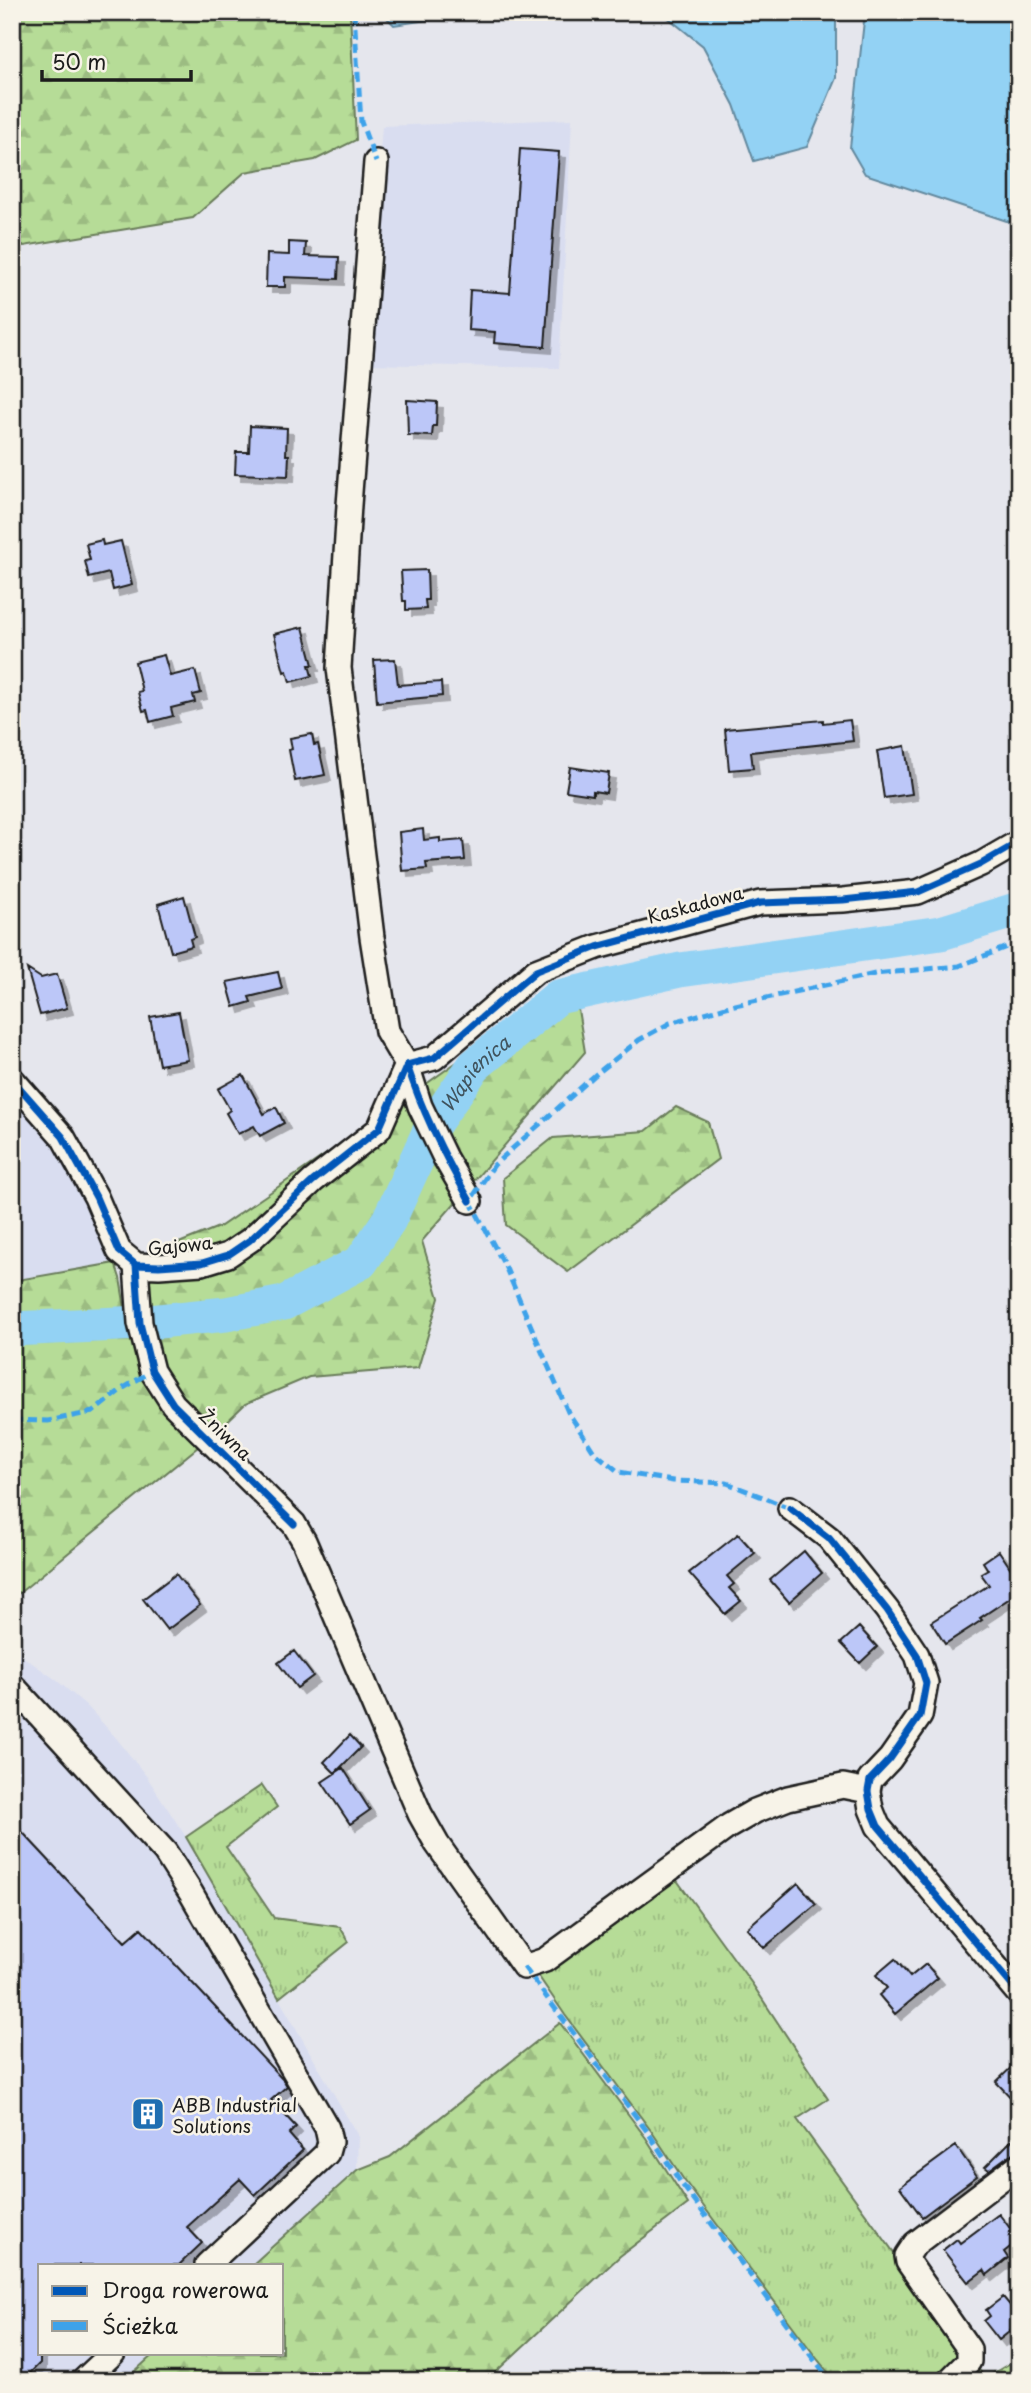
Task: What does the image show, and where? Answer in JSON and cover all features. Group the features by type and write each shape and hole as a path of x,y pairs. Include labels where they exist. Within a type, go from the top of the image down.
{"street":[{"path":"376,162 339,668 372,937 387,1031 407,1065 420,1107 470,1201"},
{"name":"Kaskadowa","path":"407,1065 434,1058 536,971 597,947 760,903 843,900 918,892 981,864 1019,842"},
{"name":"Gajowa","path":"12,1079 63,1137 96,1197 119,1251 136,1265 159,1266 202,1263 228,1255 250,1240 313,1181 379,1129 407,1065"},
{"name":"Żniwna","path":"136,1265 140,1323 152,1371 173,1404 294,1524 304,1541 420,1814 437,1844 524,1967 545,1960 729,1826 755,1811 788,1798 843,1786 869,1791"},
{"path":"790,1508 829,1538 887,1610 917,1655 926,1684 920,1716 890,1759 870,1780 871,1809 878,1826 1019,1994"},
{"path":"12,1685 165,1852 327,2128 330,2142 327,2153 208,2264"},
{"path":"949,2381 969,2361 970,2349 908,2262 907,2256 915,2244 1019,2165"},
{"path":"83,2381 112,2354"}],"shaded area":[{"path":"572,119 559,368 364,364 382,126"},
{"path":"12,1089 41,1121 99,1215 115,1263 12,1281"},
{"path":"12,1649 55,1679 87,1706 147,1777 186,1837 358,2136 357,2170 253,2264 38,2264 38,2354 154,2354 124,2381 12,2381"}],"green space":[{"path":"12,12 350,12 356,140 315,160 245,172 193,218 24,246 12,243"},
{"path":"573,979 585,1052 422,1241 439,1298 418,1368 309,1377 245,1404 211,1437 156,1369 142,1258 221,1226 373,1122"},
{"path":"676,1107 708,1122 718,1159 568,1272 506,1225 503,1178 553,1138 646,1131"},
{"path":"115,1263 126,1314 12,1318 12,1281"},
{"path":"139,1339 204,1442 12,1599 12,1345"},
{"path":"262,1785 277,1807 226,1847 274,1918 340,1927 349,1942 279,1998 186,1837"},
{"path":"676,1879 753,1985 828,2099 797,2119 985,2378 1019,2358 1019,2381 835,2381 684,2180 652,2132 565,2015 537,1974"},
{"path":"560,2023 646,2138 688,2204 620,2256 486,2381 124,2381 154,2354 284,2354 284,2264 253,2264 357,2170 390,2157"}],"water":[{"path":"381,12 481,12 394,25"},
{"path":"661,12 836,12 836,78 807,147 754,161 734,105 703,46"},
{"path":"865,12 1019,12 1019,225 865,174 850,148"}],"building":[{"path":"520,149 559,152 545,347 494,343 495,332 468,330 470,290 510,293"},
{"path":"289,242 306,243 305,256 339,257 338,279 285,277 285,287 266,287 267,254 289,255"},
{"path":"407,400 437,402 436,426 433,426 432,436 408,435"},
{"path":"250,426 287,428 288,476 235,474 236,452 249,452"},
{"path":"102,540 103,545 121,541 132,585 113,590 109,573 89,578 85,561 90,560 86,544"},
{"path":"427,570 426,609 406,610 401,571"},
{"path":"303,627 313,665 309,665 312,676 290,682 287,671 284,672 274,634"},
{"path":"164,655 170,676 195,670 201,693 193,695 195,702 171,708 173,716 150,722 147,710 143,711 138,692 142,691 135,662"},
{"path":"395,659 398,685 441,682 442,696 377,702 374,660"},
{"path":"823,720 823,723 850,720 853,741 751,752 753,768 729,770 725,729"},
{"path":"312,734 314,745 318,744 325,775 295,781 289,750 292,749 290,738"},
{"path":"905,746 912,794 884,798 877,751"},
{"path":"570,767 609,773 606,793 593,791 593,795 566,791"},
{"path":"423,829 424,840 463,840 465,860 426,863 427,869 402,871 399,832"},
{"path":"184,896 195,937 190,939 192,946 171,952 158,904"},
{"path":"27,969 41,978 57,974 67,1008 40,1015"},
{"path":"278,972 282,989 249,997 251,1002 234,1007 227,982"},
{"path":"179,1012 188,1060 159,1065 150,1017"},
{"path":"243,1075 264,1114 276,1107 284,1123 260,1136 254,1126 238,1134 226,1113 230,1110 218,1089"},
{"path":"738,1534 755,1553 727,1576 734,1584 729,1588 741,1601 725,1614 689,1573"},
{"path":"804,1551 822,1573 789,1602 770,1580"},
{"path":"999,1551 1019,1581 1019,1592 945,1644 931,1622 989,1585 981,1574 988,1570 983,1562"},
{"path":"176,1574 200,1605 167,1630 143,1599"},
{"path":"859,1627 877,1647 860,1663 841,1643"},
{"path":"294,1651 313,1676 297,1688 278,1663"},
{"path":"350,1735 361,1747 335,1773 324,1762"},
{"path":"343,1768 370,1810 350,1824 322,1782"},
{"name":"ABB Industrial Solutions","path":"12,1821 125,1942 141,1928 284,2081 287,2086 271,2100 296,2127 289,2134 303,2150 255,2195 240,2179 187,2227 202,2243 180,2264 38,2264 40,2363 30,2373 37,2381 12,2381"},
{"path":"798,1883 816,1904 764,1948 747,1928"},
{"path":"895,1959 910,1977 926,1964 938,1978 895,2014 879,1995 887,1988 876,1975"},
{"path":"1019,2060 1019,2106 996,2082"},
{"path":"1019,2133 1019,2151 989,2170 985,2167"},
{"path":"956,2146 977,2176 922,2217 900,2187"},
{"path":"999,2214 1019,2240 1004,2252 1008,2258 987,2275 984,2270 968,2282 943,2250 957,2239 960,2243"},
{"path":"1003,2297 1019,2316 1019,2324 999,2340 984,2321 990,2316 986,2310"}],"waterway":[{"name":"Wapienica","path":"12,1329 140,1323 226,1314 284,1303 361,1262 389,1220 431,1128 474,1066 558,997 680,970 941,933 1019,909"}],"marked path":[{"path":"354,12 361,122 376,162"},
{"path":"790,1508 727,1483 673,1481 619,1472 594,1452 568,1412 505,1266 470,1201 494,1165 595,1075 639,1040 670,1023 726,1007 875,974 959,966 1019,942"},
{"path":"12,1420 48,1421 93,1412 122,1389 152,1371"},
{"path":"524,1967 649,2134 681,2183 830,2381"}],"cycle path":[{"path":"407,1065 434,1058 536,971 597,947 760,903 843,900 918,892 981,864 1019,842"},
{"path":"407,1065 435,1134 470,1201"},
{"path":"12,1079 63,1137 96,1197 119,1251 136,1265 159,1266 202,1263 228,1255 250,1240 313,1181 379,1129 407,1065"},
{"path":"136,1265 140,1323 152,1371 173,1404 294,1524"},
{"path":"790,1508 829,1538 887,1610 917,1655 926,1683 920,1716 890,1759 870,1780 868,1791 871,1809 878,1826 1019,1994"}],"place":[{"name":"ABB Industrial Solutions","path":"148,2114"}]}
